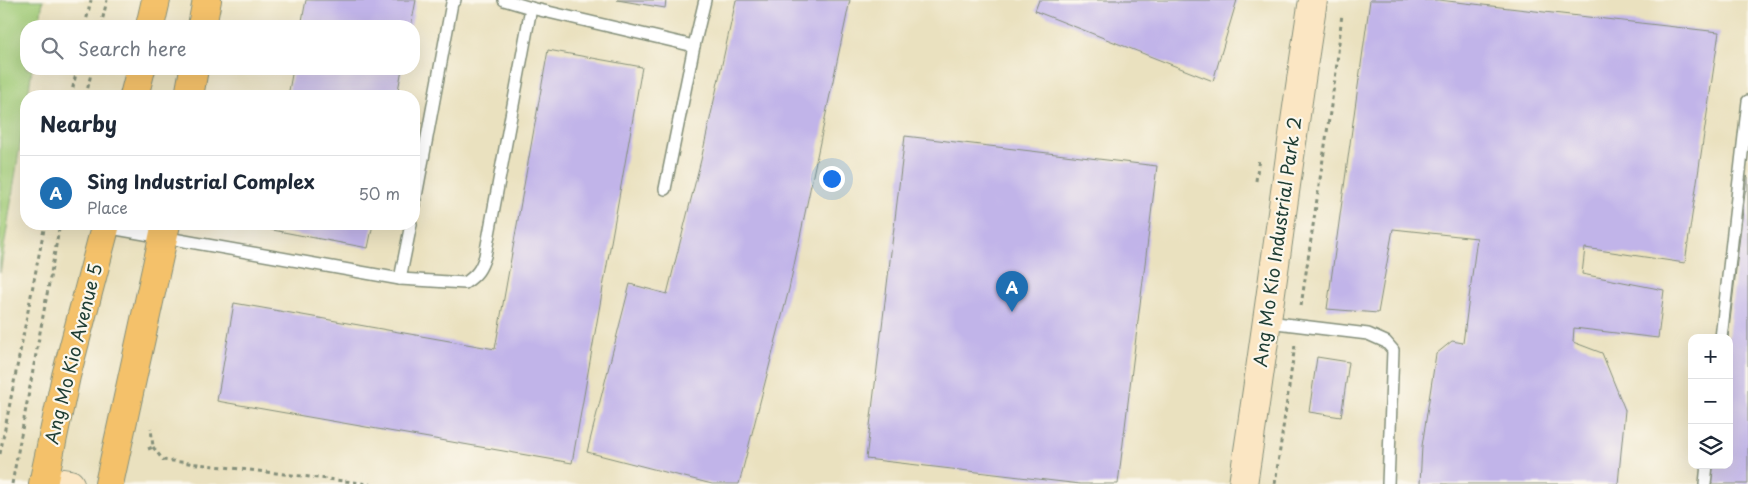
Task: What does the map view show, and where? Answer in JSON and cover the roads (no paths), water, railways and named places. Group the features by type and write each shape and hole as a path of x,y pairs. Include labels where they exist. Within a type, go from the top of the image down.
{"main road":[{"path":"151,20 156,0"},
{"path":"203,20 207,0"},
{"path":"136,90 139,75"},
{"path":"190,90 193,75"},
{"name":"Ang Mo Kio Avenue 5","path":"52,483 66,376 105,230"},
{"path":"109,484 165,231"}],"street":[{"name":"Ang Mo Kio Industrial Park 2","path":"1243,484 1268,322 1291,144 1313,0"}],"lane":[{"path":"420,176 452,3 455,0"},
{"path":"504,0 694,46"},
{"path":"665,189 705,0"},
{"path":"165,231 400,279 465,283 480,270 485,256 531,8"},
{"path":"1721,334 1748,101"},
{"path":"400,279 410,230"},
{"path":"1268,322 1368,334 1386,342 1393,350 1388,484"},
{"path":"1704,484 1706,469"}],"place":[{"name":"Sing Industrial Complex","path":"1012,312"}]}
